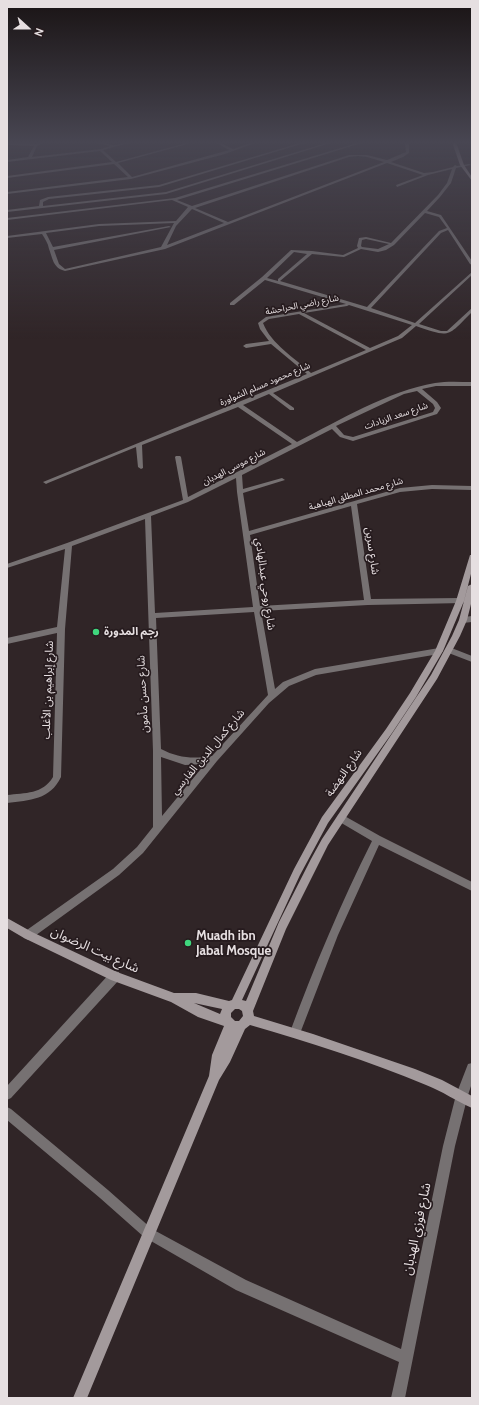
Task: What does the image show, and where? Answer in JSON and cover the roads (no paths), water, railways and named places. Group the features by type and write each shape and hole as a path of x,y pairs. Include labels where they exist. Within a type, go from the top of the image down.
{"street":[{"path":"7,211 30,208"},
{"path":"7,219 107,208"},
{"path":"163,248 175,224 190,208 228,223"},
{"path":"44,233 52,249 57,265 62,270 65,270 163,248 268,208"},
{"path":"232,304 265,277 293,251 344,256 361,248 382,250 392,244 427,208"},
{"path":"424,211 440,216 472,264"},
{"path":"7,244 9,237 44,233 74,227 99,225 175,224"},
{"path":"52,249 175,224"},
{"path":"368,309 440,232 449,228"},
{"path":"361,248 359,244 360,239 392,244"},
{"path":"280,280 312,252"},
{"name":"شارع محمود مسلم الشواورة","path":"46,482 138,444 239,405 400,337 472,274"},
{"path":"265,277 280,280 349,304 359,306"},
{"path":"265,277 311,291"},
{"path":"320,294 415,325 446,333 449,332 472,309"},
{"name":"شارع راضي الحراحشة","path":"311,375 272,342 260,324 261,321 268,318 349,304"},
{"path":"300,313 370,350"},
{"path":"246,346 272,342"},
{"name":"شارع موسى الهدبان","path":"7,566 69,545 186,501 389,398 417,388 436,384 470,384"},
{"name":"شارع سعد الزيادات","path":"333,426 342,436 353,439 435,413 438,408 435,403 417,388"},
{"path":"269,392 292,409"},
{"path":"239,405 297,445"},
{"path":"138,444 141,467"},
{"path":"178,456 186,501"},
{"name":"شارع روحي عبدالهادي","path":"239,475 240,492 257,609 272,696"},
{"path":"240,492 282,480"},
{"name":"شارع محمد المطلق الهباهبة","path":"247,534 386,493 410,488 472,488"},
{"name":"شارع سرين","path":"354,503 368,602"},
{"name":"شارع حسن مأمون","path":"148,516 157,751 158,829"},
{"name":"شارع إبراهيم بن الأغلب","path":"7,799 40,795 50,789 57,777 61,629 69,545"},
{"name":"شارع النهضة","path":"472,557 460,601 439,651 413,695 389,731 325,820 294,878 233,1005 226,1013 239,1021 315,859 409,718 467,620 472,586"},
{"path":"151,616 368,602 460,601"},
{"path":"7,641 61,629"},
{"path":"449,650 472,658"},
{"name":"شارع كمال الدين الفارسي","path":"28,935 116,872 140,850 214,759 272,696 286,684 315,672 439,651"},
{"path":"157,751 171,759 186,762 214,759"},
{"path":"341,818 377,839 472,887"},
{"path":"295,1032 321,962 353,888 377,839"},
{"name":"شارع بيت الرضوان","path":"7,923 28,935 115,976 174,998 191,1009 239,1021 295,1032 402,1070 467,1098"},
{"path":"7,1094 115,976"},
{"name":"شارع بيت الرضوان","path":"174,998 196,998 233,1005"},
{"path":"80,1398 215,1076 226,1058 244,1007 233,1005"},
{"name":"شارع فوزي الهدبان","path":"398,1398 449,1146 467,1098 472,1068"},
{"path":"7,1113 104,1194 148,1234 241,1285 406,1358"}],"place":[{"name":"رجم المدورة","path":"96,632"},
{"name":"Muadh ibn Jabal Mosque","path":"188,943"}]}
